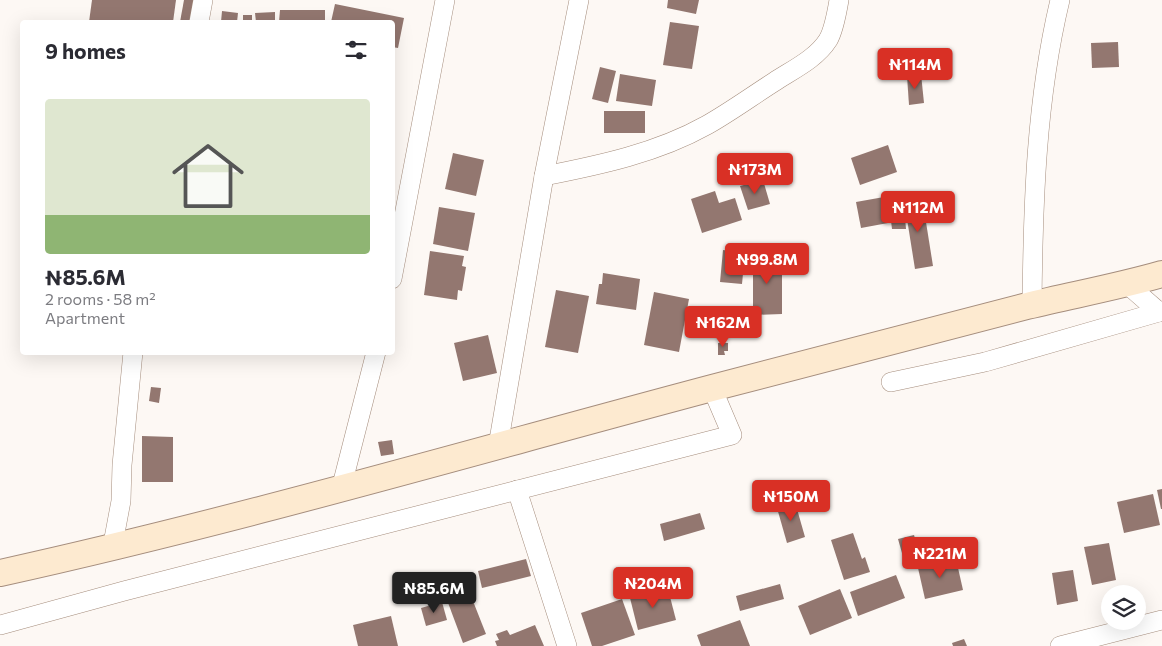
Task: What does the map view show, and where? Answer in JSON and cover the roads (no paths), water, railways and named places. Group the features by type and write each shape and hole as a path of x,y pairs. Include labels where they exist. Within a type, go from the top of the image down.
{"street":[{"path":"199,20 203,0"},
{"path":"395,263 445,0"},
{"path":"498,446 544,176 579,0"},
{"path":"544,176 593,167 633,156 666,144 706,125 814,56 828,40 838,10 839,0"},
{"path":"1032,305 1035,173 1041,105 1060,0"},
{"path":"0,573 112,549 712,388 1032,305 1128,284 1162,274"},
{"path":"1128,284 1161,312"},
{"path":"891,382 985,362 1161,312"},
{"path":"112,549 120,501 133,355"},
{"path":"341,489 375,355"},
{"path":"0,625 124,590 732,435 712,388"},
{"path":"517,490 566,646"},
{"path":"1060,646 1162,620"}]}
